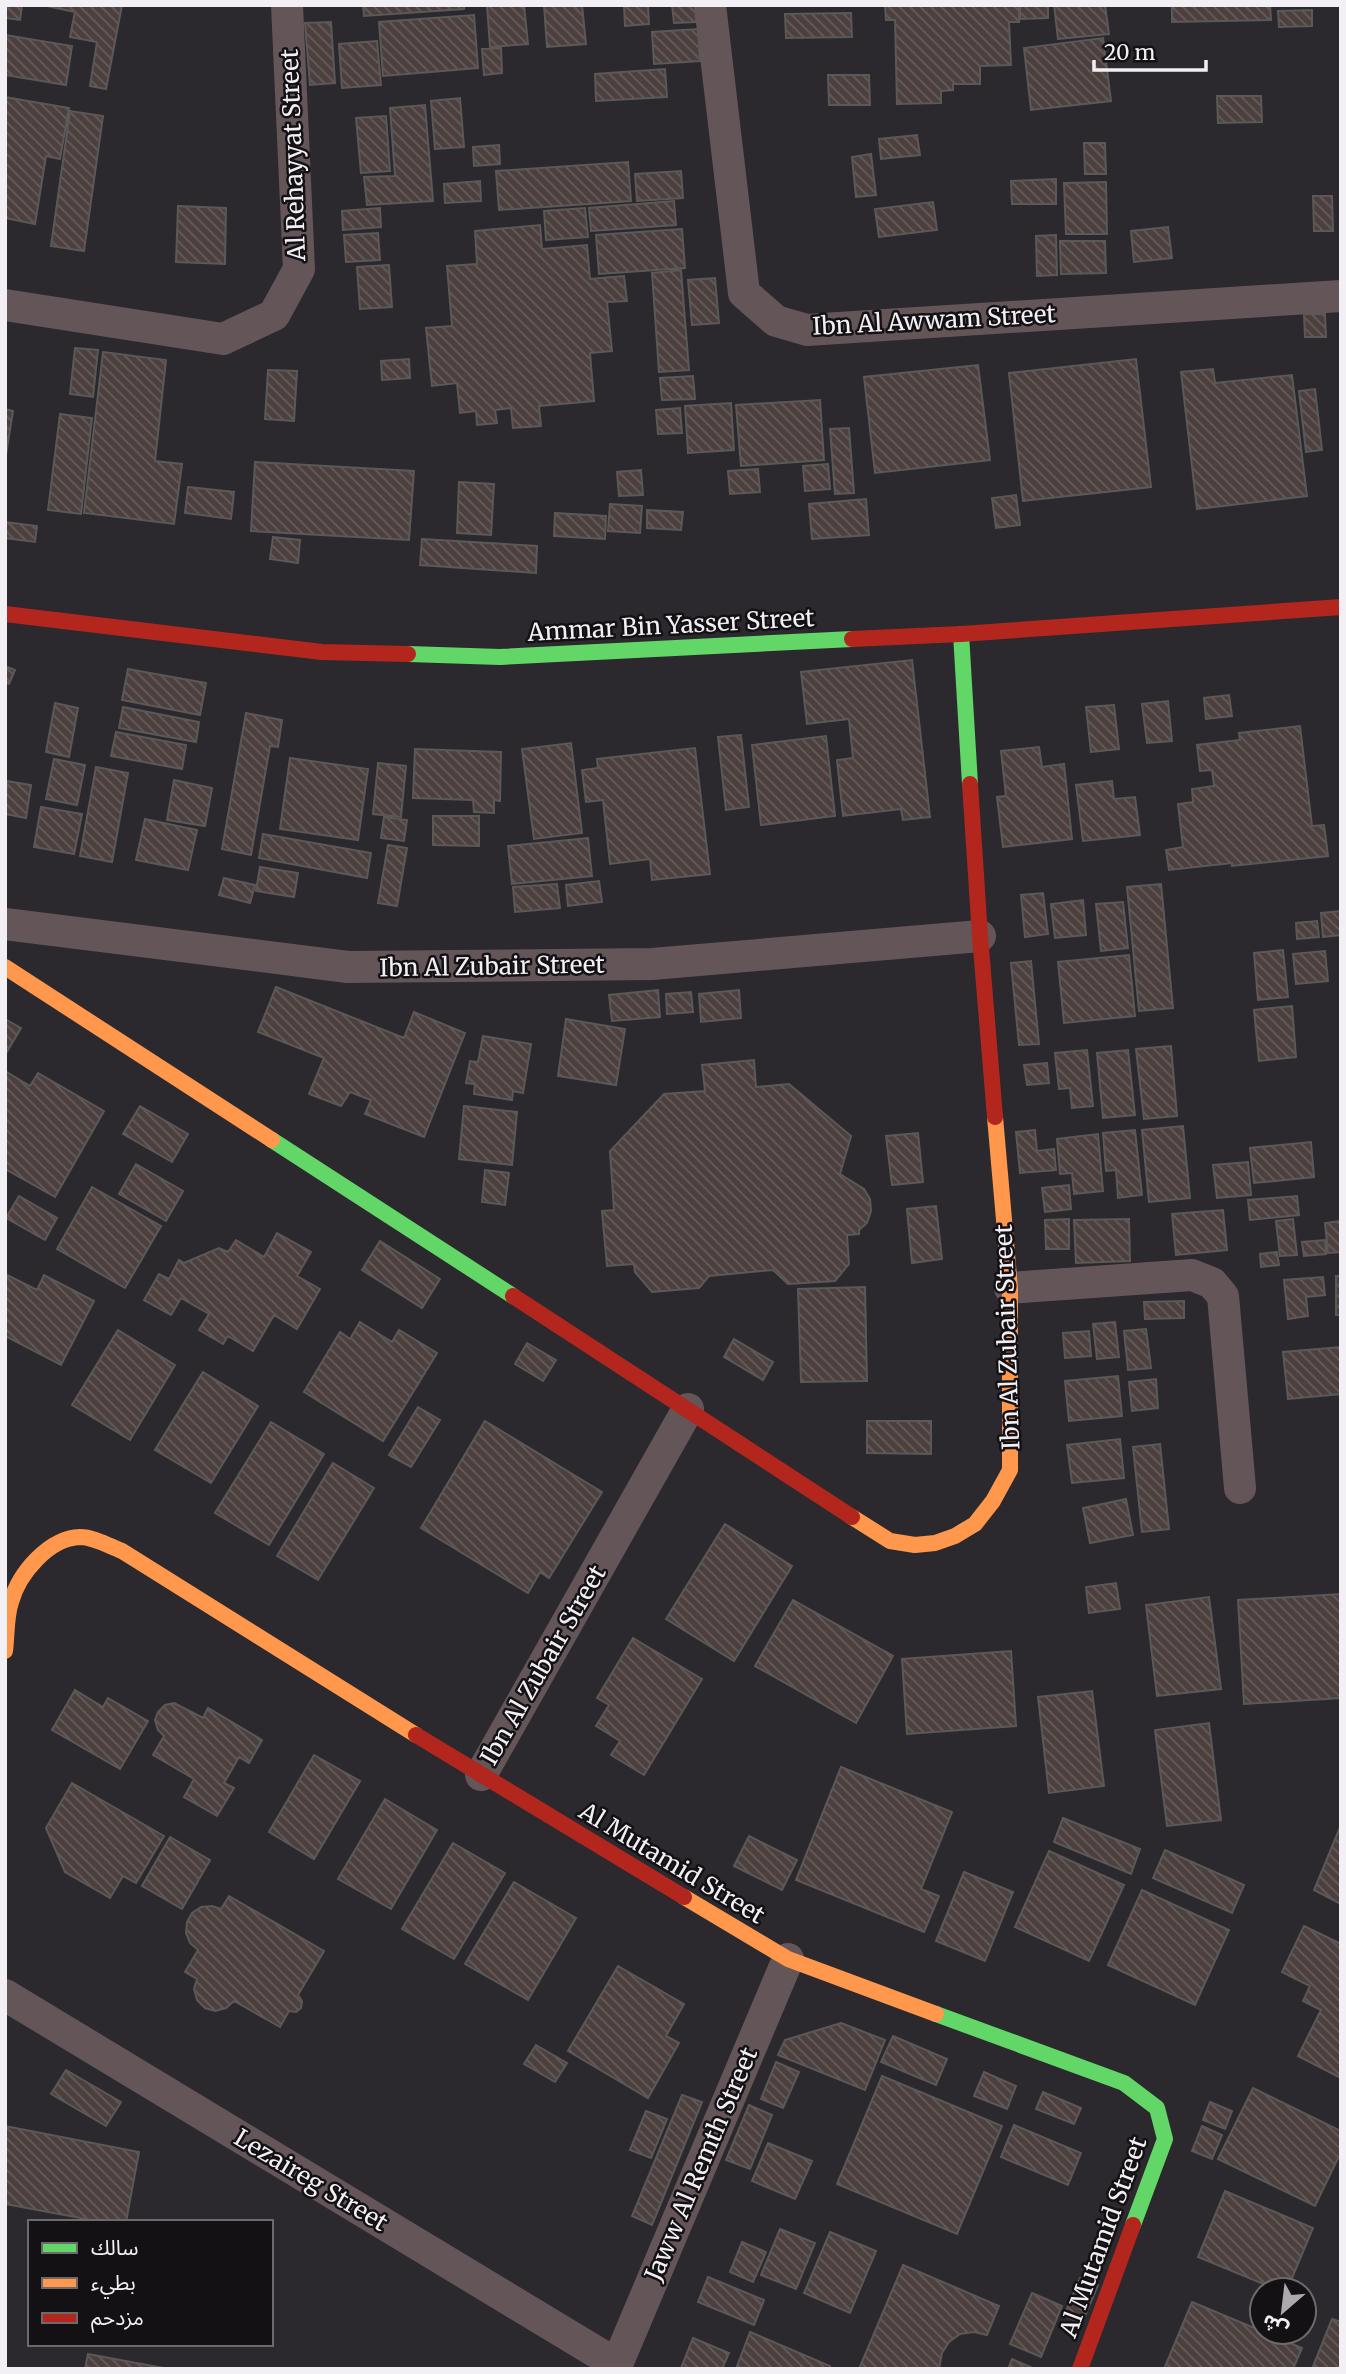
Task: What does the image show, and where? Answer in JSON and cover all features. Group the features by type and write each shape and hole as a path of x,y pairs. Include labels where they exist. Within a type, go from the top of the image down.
{"street":[{"name":"Al Rehayyat Street","path":"5,304 223,339 274,315 299,269 287,5"},
{"name":"Ibn Al Awwam Street","path":"710,5 744,293 776,321 807,330 1341,296"},
{"name":"Ammar Bin Yasser Street","path":"5,614 322,652 500,657 961,634 1341,607"},
{"name":"Ibn Al Zubair Street","path":"5,967 890,1541 915,1545 935,1543 975,1524 1010,1470 1010,1287 980,936 961,634"},
{"name":"Ibn Al Zubair Street","path":"5,924 348,967 652,964 980,936"},
{"path":"1010,1287 1192,1275 1212,1283 1223,1296 1240,1488"},
{"name":"Ibn Al Zubair Street","path":"481,1775 688,1409"},
{"name":"Al Mutamid Street","path":"5,1651 11,1601 23,1576 40,1555 59,1544 81,1537 122,1551 481,1775 788,1959 1124,2083 1157,2108 1165,2139 1080,2369"},
{"name":"Jaww Al Remth Street","path":"616,2367 788,1959"},
{"name":"Lezaireg Street","path":"5,1995 616,2367"}],"building":[{"path":"6,5 22,5 20,20 5,18"},
{"path":"42,5 122,5 106,89 90,86 97,42 70,37 75,12"},
{"path":"363,5 464,5 464,9 364,16"},
{"path":"487,5 524,5 528,44 490,47"},
{"path":"544,5 582,5 586,44 547,47"},
{"path":"624,5 648,5 649,24 625,26"},
{"path":"672,5 695,5 696,22 674,23"},
{"path":"885,5 1019,5 1019,22 1009,22 1011,65 980,66 980,84 953,84 953,90 941,91 941,103 897,104 895,20 886,20"},
{"path":"1020,5 1048,5 1048,18 1020,19"},
{"path":"1054,5 1105,5 1109,34 1058,39"},
{"path":"1172,5 1270,5 1271,20 1172,22"},
{"path":"1312,10 1312,26 1279,27 1278,11"},
{"path":"851,13 852,37 786,38 785,14"},
{"path":"474,15 478,68 383,76 379,22"},
{"path":"331,22 335,83 310,85 305,23"},
{"path":"698,29 700,61 654,64 652,32"},
{"path":"5,35 72,46 66,85 5,75"},
{"path":"1103,38 1111,101 1031,110 1024,48"},
{"path":"377,41 381,85 342,88 339,44"},
{"path":"501,48 502,73 484,75 482,49"},
{"path":"665,69 667,97 596,101 595,74"},
{"path":"828,75 869,75 870,105 829,105"},
{"path":"1217,96 1261,96 1262,122 1218,123"},
{"path":"5,97 69,108 60,159 46,156 35,224 5,218"},
{"path":"460,98 464,147 435,149 431,101"},
{"path":"425,105 433,201 367,205 364,177 395,176 390,108"},
{"path":"70,111 103,116 84,251 51,246"},
{"path":"386,116 390,171 361,173 356,118"},
{"path":"917,135 920,155 881,159 879,139"},
{"path":"1084,143 1105,143 1106,174 1085,174"},
{"path":"499,145 500,164 474,166 473,147"},
{"path":"871,154 876,195 856,197 852,157"},
{"path":"628,162 631,201 499,210 496,171"},
{"path":"681,171 683,198 637,201 635,174"},
{"path":"1056,179 1056,204 1012,204 1011,181"},
{"path":"480,181 481,201 445,203 444,184"},
{"path":"1106,182 1107,234 1066,234 1064,183"},
{"path":"1313,196 1332,196 1333,231 1314,231"},
{"path":"674,201 676,225 591,231 589,208"},
{"path":"933,202 937,230 879,237 875,209"},
{"path":"178,206 226,208 225,264 176,262"},
{"path":"380,208 381,227 343,230 342,211"},
{"path":"585,208 588,237 546,240 544,211"},
{"path":"540,225 542,249 587,245 590,279 624,276 627,301 607,302 612,351 590,353 594,401 539,406 541,426 513,428 511,408 495,410 497,423 477,425 476,411 460,413 457,383 432,386 426,328 452,326 447,266 477,264 475,231"},
{"path":"1168,227 1172,258 1134,262 1131,231"},
{"path":"682,229 685,268 599,274 596,235"},
{"path":"378,233 380,260 346,262 344,235"},
{"path":"1056,235 1057,275 1037,276 1036,236"},
{"path":"1060,241 1105,241 1106,273 1061,274"},
{"path":"389,265 392,307 360,309 357,267"},
{"path":"681,270 689,370 659,372 652,273"},
{"path":"715,278 719,323 692,325 688,280"},
{"path":"1304,314 1325,314 1326,337 1305,337"},
{"path":"75,348 98,350 93,397 70,394"},
{"path":"103,352 166,360 155,461 182,464 174,524 84,513"},
{"path":"409,359 410,378 382,380 381,361"},
{"path":"1136,359 1151,487 1023,501 1009,373"},
{"path":"978,365 990,460 875,473 864,377"},
{"path":"1213,369 1215,383 1292,375 1307,496 1197,509 1181,372"},
{"path":"268,370 297,371 294,421 265,419"},
{"path":"693,376 695,399 662,400 660,378"},
{"path":"1315,389 1322,450 1306,452 1299,391"},
{"path":"820,400 824,460 741,466 736,405"},
{"path":"731,403 734,450 688,453 685,406"},
{"path":"680,408 682,433 658,434 656,410"},
{"path":"5,409 13,411 5,461"},
{"path":"60,414 92,418 81,514 48,510"},
{"path":"849,428 854,493 835,494 830,429"},
{"path":"255,462 414,471 409,540 251,531"},
{"path":"828,464 830,489 805,491 803,466"},
{"path":"758,469 760,492 730,494 728,471"},
{"path":"641,470 643,495 619,496 617,472"},
{"path":"459,482 494,484 491,535 457,533"},
{"path":"188,487 234,492 231,519 185,513"},
{"path":"1016,495 1020,525 996,528 992,498"},
{"path":"866,499 869,535 812,539 809,504"},
{"path":"610,504 642,506 640,533 608,531"},
{"path":"647,510 683,512 681,530 647,528"},
{"path":"555,513 606,516 605,539 554,536"},
{"path":"5,522 37,526 35,542 5,538"},
{"path":"273,537 300,540 298,563 270,559"},
{"path":"422,539 537,546 536,573 420,565"},
{"path":"912,660 930,817 903,820 901,809 843,816 837,760 853,758 849,719 807,724 801,672"},
{"path":"5,666 15,670 9,684 5,682"},
{"path":"128,669 206,683 200,715 122,700"},
{"path":"1229,695 1232,716 1206,719 1204,698"},
{"path":"1168,701 1172,741 1147,743 1142,704"},
{"path":"55,703 78,708 69,757 46,752"},
{"path":"1114,705 1119,749 1091,752 1086,707"},
{"path":"123,707 199,722 196,742 119,728"},
{"path":"246,713 282,720 278,747 270,746 251,855 222,849"},
{"path":"1300,726 1312,826 1324,825 1328,856 1169,870 1166,850 1183,847 1178,804 1193,802 1192,789 1214,786 1212,770 1200,771 1197,745 1240,740 1239,733"},
{"path":"116,732 186,745 182,769 111,756"},
{"path":"741,735 749,807 726,810 718,737"},
{"path":"826,736 835,816 761,825 752,745"},
{"path":"571,743 582,833 534,839 522,749"},
{"path":"1039,747 1042,767 1064,764 1072,839 1003,847 997,797 1006,796 1001,751"},
{"path":"695,748 710,874 652,880 650,859 610,864 603,800 586,802 582,770 598,768 597,759"},
{"path":"415,749 501,752 500,801 494,800 494,813 474,812 473,800 413,798"},
{"path":"290,758 368,769 358,840 280,829"},
{"path":"54,759 85,765 77,805 46,799"},
{"path":"378,763 406,766 401,817 373,814"},
{"path":"96,767 128,773 112,862 80,856"},
{"path":"174,780 212,788 205,826 167,820"},
{"path":"7,781 31,785 26,818 5,814"},
{"path":"1112,781 1114,799 1135,797 1140,835 1083,841 1076,785"},
{"path":"41,807 82,814 74,854 34,847"},
{"path":"433,816 479,816 479,846 433,845"},
{"path":"384,817 407,820 404,841 381,838"},
{"path":"145,819 197,830 188,870 136,860"},
{"path":"263,834 371,853 367,878 259,858"},
{"path":"588,838 592,876 512,884 508,846"},
{"path":"388,845 407,848 397,906 378,903"},
{"path":"260,867 298,873 294,897 256,891"},
{"path":"224,878 255,885 250,903 219,895"},
{"path":"599,881 602,902 568,906 566,885"},
{"path":"557,884 560,908 515,912 513,887"},
{"path":"1161,884 1173,1008 1139,1011 1127,887"},
{"path":"1043,893 1048,934 1025,937 1021,895"},
{"path":"1083,900 1086,935 1055,938 1051,904"},
{"path":"1123,902 1128,948 1101,951 1096,904"},
{"path":"1341,911 1341,935 1323,937 1321,913"},
{"path":"1317,921 1319,937 1297,939 1296,923"},
{"path":"1283,950 1288,997 1258,1000 1254,953"},
{"path":"1325,951 1328,981 1296,984 1293,954"},
{"path":"1129,955 1135,1016 1064,1023 1058,962"},
{"path":"1031,961 1039,1044 1019,1045 1011,963"},
{"path":"276,987 404,1038 414,1012 465,1033 424,1137 365,1114 371,1100 350,1092 341,1106 309,1094 324,1058 258,1032"},
{"path":"658,990 660,1017 612,1021 609,995"},
{"path":"739,990 741,1018 701,1022 699,994"},
{"path":"691,992 693,1012 667,1014 666,994"},
{"path":"1292,1006 1296,1057 1259,1061 1254,1010"},
{"path":"5,1019 21,1028 5,1055"},
{"path":"566,1019 625,1029 616,1085 558,1076"},
{"path":"483,1036 531,1044 523,1093 513,1091 512,1100 474,1094 475,1084 466,1083 470,1061 478,1062"},
{"path":"1171,1046 1177,1116 1144,1119 1136,1049"},
{"path":"1087,1050 1093,1106 1072,1108 1070,1088 1059,1089 1055,1053"},
{"path":"1128,1050 1135,1115 1103,1118 1097,1053"},
{"path":"754,1060 756,1087 789,1084 851,1136 840,1174 864,1189 870,1199 871,1211 859,1234 847,1235 849,1264 835,1281 788,1284 773,1270 709,1276 699,1288 652,1292 635,1272 634,1264 607,1266 602,1211 614,1210 610,1151 664,1094 705,1091 702,1065"},
{"path":"1047,1063 1049,1083 1027,1085 1024,1065"},
{"path":"5,1071 30,1086 38,1073 104,1111 55,1197 5,1169"},
{"path":"140,1106 188,1134 172,1162 123,1134"},
{"path":"464,1106 517,1112 512,1165 459,1159"},
{"path":"1183,1126 1190,1198 1149,1202 1142,1130"},
{"path":"1035,1130 1037,1151 1054,1149 1056,1170 1020,1173 1016,1132"},
{"path":"1135,1130 1142,1195 1118,1198 1116,1170 1106,1171 1103,1133"},
{"path":"918,1133 923,1182 892,1185 886,1136"},
{"path":"1098,1134 1103,1191 1074,1194 1072,1173 1060,1174 1057,1139"},
{"path":"1311,1142 1314,1177 1254,1183 1250,1148"},
{"path":"1248,1162 1251,1195 1217,1198 1213,1165"},
{"path":"136,1164 183,1191 166,1221 119,1194"},
{"path":"485,1170 509,1173 505,1205 482,1202"},
{"path":"1069,1185 1071,1209 1045,1212 1042,1188"},
{"path":"92,1187 161,1226 125,1288 57,1249"},
{"path":"19,1196 57,1218 45,1240 6,1218"},
{"path":"1297,1196 1299,1215 1250,1220 1248,1200"},
{"path":"936,1206 942,1259 912,1263 907,1209"},
{"path":"1223,1210 1227,1250 1176,1255 1172,1214"},
{"path":"1069,1219 1069,1249 1046,1249 1045,1220"},
{"path":"1129,1219 1130,1261 1076,1263 1074,1220"},
{"path":"1293,1219 1297,1255 1280,1256 1276,1221"},
{"path":"1341,1221 1341,1252 1328,1253 1325,1223"},
{"path":"277,1233 311,1252 297,1276 320,1289 297,1329 274,1315 253,1351 228,1336 223,1344 199,1330 209,1314 181,1298 171,1315 144,1300 159,1274 169,1279 179,1260 184,1263 219,1248 228,1252 236,1240 264,1257"},
{"path":"1325,1240 1326,1254 1304,1256 1302,1242"},
{"path":"380,1241 440,1279 422,1308 362,1270"},
{"path":"1277,1252 1279,1265 1261,1267 1260,1254"},
{"path":"5,1274 37,1290 44,1275 94,1301 61,1365 5,1336"},
{"path":"1336,1276 1341,1276 1341,1315 1336,1315"},
{"path":"1323,1277 1325,1295 1306,1297 1308,1316 1288,1319 1284,1280"},
{"path":"865,1287 867,1381 801,1382 798,1289"},
{"path":"1184,1301 1184,1318 1145,1319 1144,1302"},
{"path":"360,1322 392,1342 399,1330 437,1353 383,1441 304,1392 340,1332 350,1339"},
{"path":"1115,1322 1119,1357 1097,1359 1093,1324"},
{"path":"1146,1329 1151,1368 1128,1370 1124,1331"},
{"path":"118,1330 175,1365 130,1440 72,1405"},
{"path":"1089,1331 1091,1356 1065,1358 1063,1333"},
{"path":"734,1339 773,1362 763,1380 724,1357"},
{"path":"527,1343 556,1360 543,1381 515,1364"},
{"path":"1341,1347 1341,1394 1288,1399 1283,1352"},
{"path":"203,1372 258,1406 211,1483 155,1450"},
{"path":"1118,1376 1122,1416 1069,1421 1065,1381"},
{"path":"1156,1379 1158,1408 1132,1411 1129,1382"},
{"path":"418,1407 440,1420 411,1467 389,1455"},
{"path":"485,1421 602,1492 549,1578 540,1572 528,1593 421,1528"},
{"path":"867,1421 931,1421 931,1454 867,1453"},
{"path":"271,1422 324,1454 269,1545 215,1513"},
{"path":"1120,1439 1124,1478 1072,1483 1067,1445"},
{"path":"1160,1444 1169,1529 1142,1532 1133,1447"},
{"path":"333,1463 374,1488 318,1580 277,1556"},
{"path":"1126,1499 1133,1535 1090,1543 1083,1508"},
{"path":"725,1524 792,1566 734,1661 666,1619"},
{"path":"1116,1583 1120,1609 1089,1613 1086,1587"},
{"path":"1341,1594 1341,1698 1244,1704 1238,1600"},
{"path":"1209,1597 1221,1689 1157,1696 1146,1605"},
{"path":"793,1600 893,1656 856,1723 755,1666"},
{"path":"633,1638 702,1679 644,1775 611,1755 620,1741 596,1726 609,1705 597,1698"},
{"path":"1011,1651 1016,1726 907,1734 902,1659"},
{"path":"75,1690 103,1707 108,1698 148,1721 120,1769 52,1730"},
{"path":"1092,1691 1104,1786 1049,1793 1038,1697"},
{"path":"174,1703 203,1718 208,1708 262,1740 249,1763 239,1757 224,1783 234,1788 217,1816 184,1797 194,1779 153,1755 164,1736 158,1730 155,1720 158,1712 165,1705"},
{"path":"1209,1723 1221,1820 1167,1826 1155,1730"},
{"path":"314,1755 360,1781 314,1859 269,1832"},
{"path":"841,1767 952,1812 921,1889 939,1896 924,1932 796,1880"},
{"path":"72,1783 164,1836 136,1883 123,1876 110,1898 65,1872 46,1828"},
{"path":"385,1799 437,1830 391,1909 338,1879"},
{"path":"1063,1818 1140,1849 1131,1874 1054,1842"},
{"path":"1341,1825 1341,1904 1314,1890"},
{"path":"749,1836 797,1860 782,1890 734,1866"},
{"path":"170,1837 210,1860 182,1909 142,1886"},
{"path":"453,1843 505,1873 454,1959 402,1929"},
{"path":"1165,1850 1244,1885 1232,1913 1153,1878"},
{"path":"1049,1851 1124,1885 1089,1961 1015,1927"},
{"path":"964,1872 1013,1892 985,1961 936,1941"},
{"path":"514,1882 576,1918 528,2000 465,1964"},
{"path":"1142,1890 1229,1930 1195,2005 1108,1965"},
{"path":"229,1896 324,1951 298,1995 302,2001 301,2008 296,2012 289,2011 280,2027 234,2001 226,2008 215,2011 205,2008 197,2000 194,1989 197,1979 185,1972 198,1950 190,1943 186,1933 187,1922 192,1913 201,1907 221,1909"},
{"path":"1304,1926 1341,1944 1341,2078 1298,2056 1321,2010 1303,2001 1310,1986 1282,1972"},
{"path":"618,1966 684,2004 666,2036 679,2043 648,2098 568,2051"},
{"path":"841,2023 885,2040 865,2090 778,2055 785,2040"},
{"path":"893,2036 947,2059 936,2085 881,2062"},
{"path":"536,2045 567,2063 555,2082 524,2064"},
{"path":"776,2062 799,2072 783,2108 761,2099"},
{"path":"66,2070 121,2102 106,2126 51,2094"},
{"path":"984,2072 1016,2086 1007,2109 974,2096"},
{"path":"882,2076 1002,2126 957,2234 837,2184"},
{"path":"1253,2088 1341,2131 1341,2152 1315,2206 1218,2159"},
{"path":"1043,2092 1081,2108 1074,2124 1036,2109"},
{"path":"682,2095 702,2102 652,2225 632,2216"},
{"path":"1210,2102 1232,2111 1225,2129 1203,2120"},
{"path":"749,2105 772,2115 750,2169 726,2160"},
{"path":"646,2111 667,2119 651,2158 630,2150"},
{"path":"1014,2125 1081,2153 1068,2185 1001,2157"},
{"path":"5,2126 139,2152 126,2220 91,2220 5,2204"},
{"path":"1202,2126 1222,2135 1212,2159 1192,2151"},
{"path":"768,2143 812,2161 795,2199 752,2181"},
{"path":"1225,2191 1313,2228 1293,2276 1248,2278 1198,2257"},
{"path":"780,2229 815,2243 796,2289 761,2275"},
{"path":"830,2232 876,2251 850,2313 804,2293"},
{"path":"742,2242 766,2252 753,2282 730,2272"},
{"path":"903,2265 999,2306 987,2335 974,2332 960,2334 949,2342 942,2353 939,2369 859,2369"},
{"path":"708,2277 764,2300 754,2325 698,2302"},
{"path":"1080,2278 1098,2285 1082,2323 1064,2316"},
{"path":"1032,2293 1062,2306 1041,2357 1010,2344"},
{"path":"1192,2302 1248,2325 1248,2346 1302,2348 1293,2369 1164,2369"},
{"path":"1332,2319 1341,2322 1341,2369 1312,2369"},
{"path":"750,2332 830,2366 829,2369 736,2369"},
{"path":"693,2338 729,2353 722,2369 681,2368"},
{"path":"88,2354 169,2369 85,2369"},
{"path":"1012,2359 1035,2369 1008,2369"}],"traffic: fast":[{"path":"961,634 970,784"},
{"path":"408,654 500,657 852,639"},
{"path":"272,1140 513,1296"},
{"path":"936,2014 1124,2083 1157,2108 1165,2139 1133,2225"}],"traffic: slow":[{"path":"5,967 272,1140"},
{"path":"852,1517 890,1541 915,1545 935,1543 955,1536 975,1524 993,1501 1010,1470 1010,1288 995,1117"},
{"path":"5,1651 11,1602 28,1569 57,1544 68,1539 91,1538 122,1551 416,1735"},
{"path":"684,1897 788,1959 936,2014"}],"traffic: jam":[{"path":"852,639 961,634 1341,607"},
{"path":"5,614 322,652 408,654"},
{"path":"970,784 995,1117"},
{"path":"513,1296 852,1517"},
{"path":"416,1735 684,1897"},
{"path":"1080,2369 1133,2225"}]}
